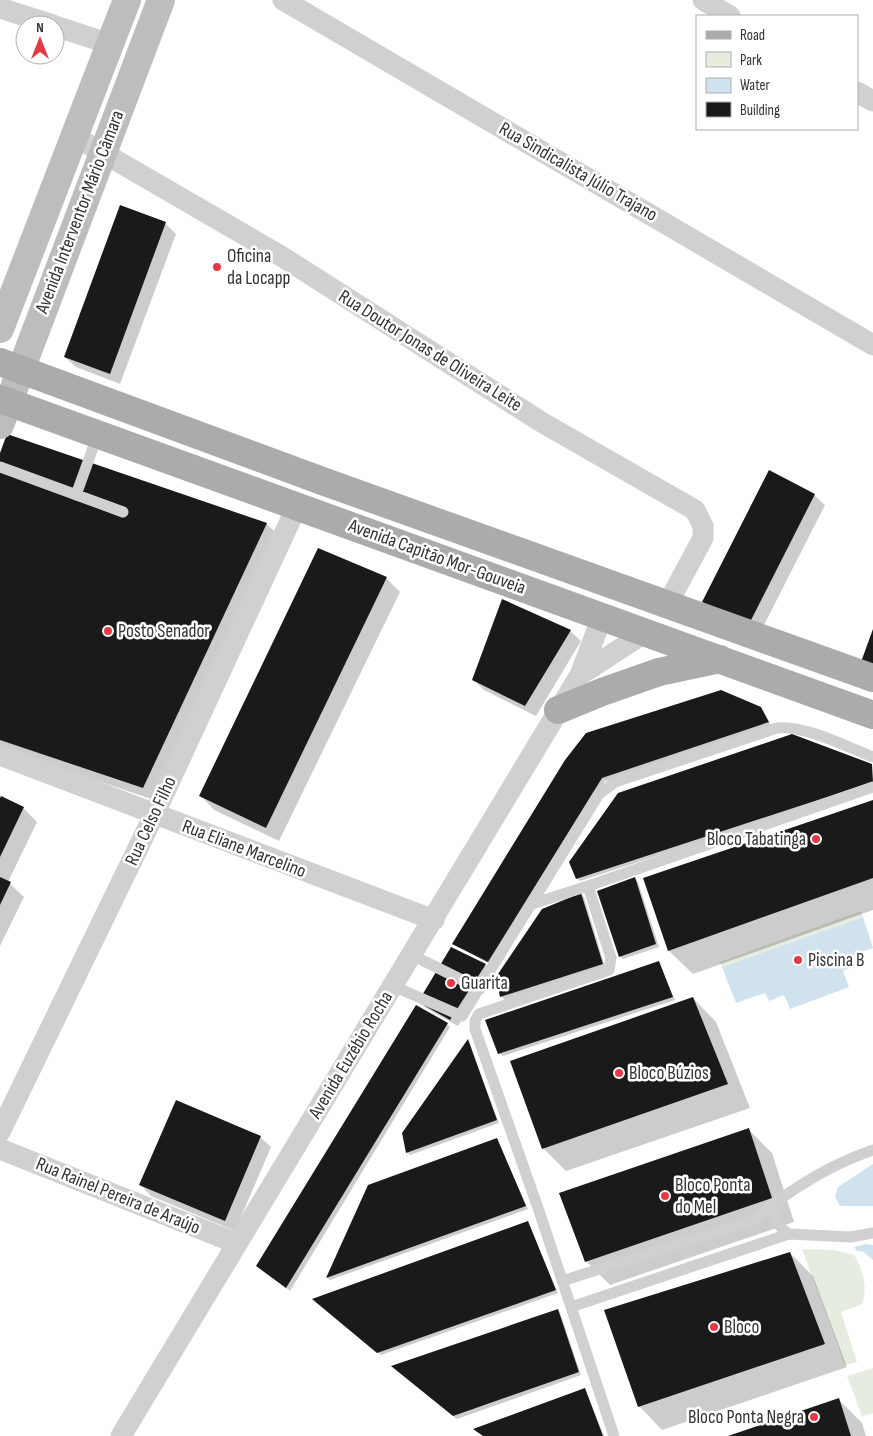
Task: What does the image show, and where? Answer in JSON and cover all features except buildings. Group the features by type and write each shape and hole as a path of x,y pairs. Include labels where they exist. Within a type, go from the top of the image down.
{"main road":[{"name":"Avenida Interventor Mário Câmara","path":"0,330 127,0"},
{"name":"Avenida Interventor Mário Câmara","path":"3,409 10,366 103,152 161,0"},
{"name":"Avenida Capitão Mor-Gouveia","path":"10,366 873,678"},
{"name":"Avenida Capitão Mor-Gouveia","path":"3,409 98,434 873,715"},
{"path":"558,710 602,692 660,672 720,659"}],"street":[{"name":"Rua Sindicalista Júlio Trajano","path":"283,0 873,345"},
{"path":"703,0 728,15"},
{"path":"0,8 22,15"},
{"path":"65,29 110,44"},
{"path":"858,93 873,101"},
{"name":"Rua Doutor Jonas de Oliveira Leite","path":"74,136 281,256 543,423 695,510 703,524 704,534 667,605"},
{"name":"Rua Celso Filho","path":"0,1132 154,815 296,506"},
{"name":"Avenida Euzébio Rocha","path":"121,1436 236,1243 434,920 580,675 602,617"},
{"name":"Avenida Euzébio Rocha","path":"580,675 646,632"},
{"name":"Rua Eliane Marcelino","path":"0,755 434,920"},
{"name":"Rua Rainel Pereira de Araújo","path":"0,1149 236,1243"}],"lane":[{"path":"76,495 98,434"},
{"path":"0,467 123,512"},
{"path":"393,986 462,1016 598,794 615,782 778,728 790,728 806,732 873,757"},
{"path":"532,904 873,787"},
{"path":"588,886 611,958 609,970 479,1014 475,1021 475,1029 614,1436"},
{"path":"412,955 480,988"},
{"path":"470,1003 479,1014"},
{"path":"562,1281 754,1220 778,1200 815,1177 873,1150"},
{"path":"778,1200 774,1209 774,1220 780,1229 789,1234"},
{"path":"571,1306 789,1234 851,1237 873,1233"}],"green space":[{"path":"861,911 863,917 722,967 720,962"},
{"path":"802,1249 834,1250 854,1255 857,1260 862,1272 865,1291 864,1298 862,1304 841,1312 857,1362 845,1365"},
{"path":"873,1368 873,1413 862,1416 847,1376"}],"water":[{"name":"Piscina B","path":"863,917 873,948 853,955 857,965 843,971 849,987 790,1009 784,995 769,1001 765,993 736,1003 722,967"},
{"path":"873,1164 873,1206 840,1206 835,1197 838,1187"},
{"path":"865,1244 873,1245 873,1260 862,1251 857,1251 854,1247"}],"place":[{"name":"Oficina da Locapp","path":"217,267"},
{"name":"Posto Senador","path":"108,631"},
{"name":"Bloco Tabatinga","path":"816,839"},
{"name":"Piscina B","path":"798,960"},
{"name":"Guarita","path":"451,983"},
{"name":"Bloco Búzios","path":"619,1073"},
{"name":"Bloco Ponta do Mel","path":"665,1196"},
{"name":"Bloco","path":"714,1327"},
{"name":"Bloco Ponta Negra","path":"814,1417"}]}
